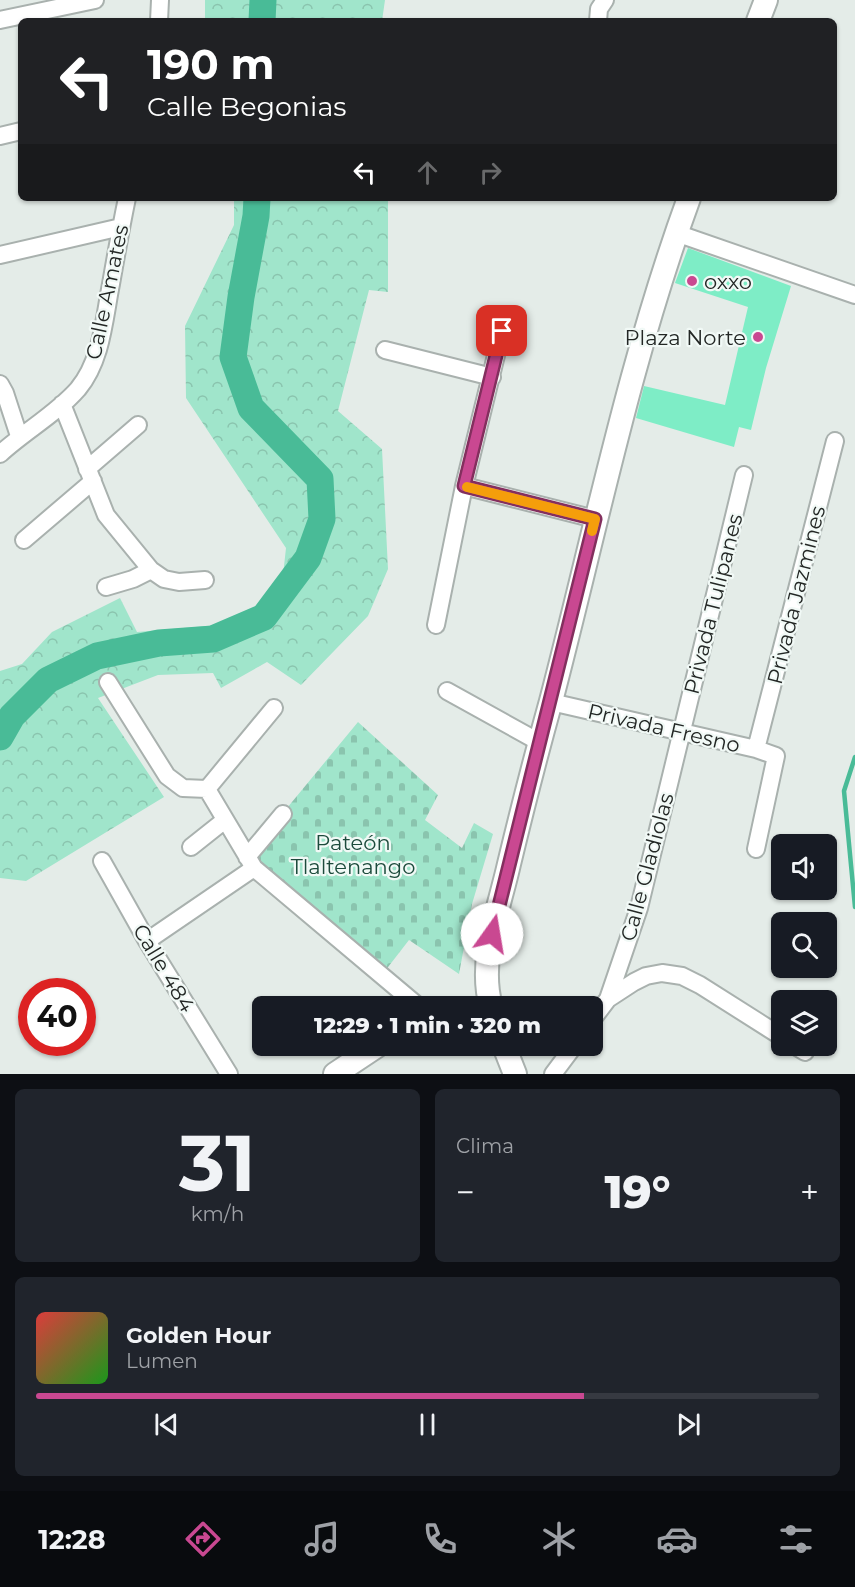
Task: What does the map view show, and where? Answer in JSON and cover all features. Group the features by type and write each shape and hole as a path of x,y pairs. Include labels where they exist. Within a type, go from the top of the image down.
{"street":[{"path":"0,20 95,0"},
{"path":"159,18 160,0"},
{"path":"598,18 599,9 605,0"},
{"path":"759,18 766,0"},
{"path":"0,136 18,132"},
{"name":"Calle Amates","path":"0,454 19,436 62,404 79,388 89,372 100,342 127,201"},
{"path":"488,996 489,950 595,519 651,312 688,201"},
{"path":"0,255 121,227"},
{"path":"676,233 855,295"},
{"path":"436,625 464,486 502,331"},
{"path":"385,350 492,377"},
{"path":"0,384 19,436"},
{"path":"62,404 106,515 151,570 164,579 179,582 205,580"},
{"path":"24,540 138,425"},
{"name":"Privada Jazmines","path":"756,749 835,441"},
{"name":"Privada Tulipanes","path":"681,733 744,475"},
{"path":"464,486 595,519"},
{"path":"106,587 133,579 151,570"},
{"path":"108,682 166,776 183,788 207,789"},
{"path":"447,691 539,742"},
{"name":"Privada Fresno","path":"550,702 756,749 776,756 756,849"},
{"path":"207,789 274,708"},
{"name":"Calle Gladiolas","path":"608,999 639,908 681,733"},
{"path":"207,789 250,863 406,996"},
{"path":"147,941 250,863 283,814"},
{"path":"191,847 225,820"},
{"name":"Calle 484","path":"102,861 147,941 229,1074"},
{"path":"603,1006 608,999 634,982 646,976 662,973 682,976 700,985 771,1030"},
{"path":"335,1074 362,1056"},
{"path":"506,1056 515,1074"},
{"path":"553,1074 566,1056"}],"green space":[{"path":"205,0 385,0 382,18 205,18"},
{"path":"234,201 388,201 388,292 369,290 338,411 382,449 388,569 368,616 301,685 267,662 221,688 213,673 158,675 98,698 164,797 26,881 0,878 0,671 22,664 52,632 120,598 137,632 230,624 254,609 283,575 286,548 186,398 185,326 234,225"},
{"name":"Pateón Tlaltenango","path":"358,722 438,795 425,820 462,848 474,823 493,834 472,904 459,974 409,940 378,980 331,944 254,869 240,865"}],"building":[{"name":"Plaza Norte","path":"688,248 791,286 766,368 751,430 739,427 734,447 636,418 644,386 725,405 748,307 675,283"}],"waterway":[{"path":"262,18 263,0"},
{"path":"0,737 12,716 48,680 97,656 159,643 213,639 264,617 308,558 322,519 320,479 251,408 233,357 257,201"},
{"path":"855,757 844,791 855,907"}],"slow traffic":[{"path":"467,487 595,519 592,531"}],"place":[{"name":"oxxo","path":"692,281"},
{"name":"Plaza Norte","path":"758,337"}],"route":[{"path":"492,934 595,519 464,486 502,331"}]}
